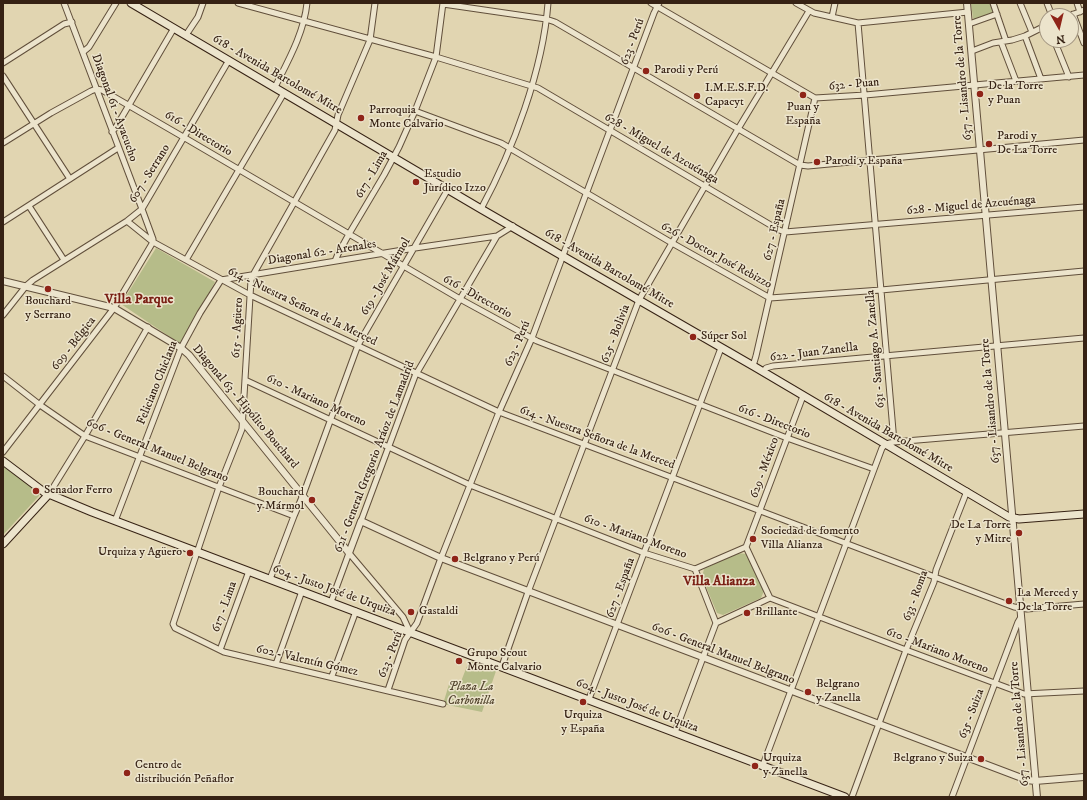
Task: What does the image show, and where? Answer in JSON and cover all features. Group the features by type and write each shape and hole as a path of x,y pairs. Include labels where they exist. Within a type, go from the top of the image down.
{"main road":[{"name":"618 - Avenida Bartolomé Mitre","path":"131,3 1013,518 1019,520 1084,514"},
{"name":"604 - Justo José de Urquiza","path":"3,460 40,490 115,521 502,666 845,797"},
{"path":"3,544 49,494"}],"street":[{"name":"Diagonal 61 - Ayacucho","path":"64,3 142,209 153,242"},
{"path":"83,52 89,48 116,3"},
{"path":"186,35 198,17 203,3"},
{"name":"628 - Miguel de Azcuénaga","path":"238,3 436,57 532,86 785,232 1084,206"},
{"path":"275,88 304,21 307,3"},
{"name":"615 - Agüero","path":"173,624 219,487 242,430 250,286 253,275 333,134 338,115 370,40 375,3"},
{"path":"482,209 509,148 532,86 548,3"},
{"name":"632 - Puan","path":"651,3 658,5 815,98 865,95 1084,75"},
{"path":"796,3 809,10 858,23 968,12"},
{"path":"832,17 835,3"},
{"name":"637 - Lisandro de la Torre","path":"967,3 1037,797"},
{"path":"993,3 1016,81"},
{"path":"1020,3 1032,32"},
{"path":"1077,3 1082,11"},
{"path":"443,4 546,19 555,22 800,165 808,166 1084,140"},
{"name":"617 - Lima","path":"335,261 394,157 415,110 436,57 443,4"},
{"name":"623 - Perú","path":"388,690 405,640 417,623 499,412 532,338 658,5"},
{"name":"625 - Bolivia","path":"502,666 528,592 639,300 809,10"},
{"path":"969,24 997,14"},
{"path":"3,63 64,24 72,22"},
{"name":"631 - Santiago A. Zanella","path":"858,23 894,442"},
{"path":"112,132 130,106 174,28"},
{"path":"972,51 993,43 1025,36 1039,29"},
{"path":"1079,32 1084,43"},
{"path":"1025,36 1041,79"},
{"path":"1057,48 1069,77"},
{"name":"607 - Serrano","path":"3,315 32,280 127,221 142,209 185,138 229,60"},
{"path":"3,76 70,179"},
{"path":"3,143 51,112 96,89"},
{"name":"616 - Directorio","path":"96,89 102,90 460,299 532,338 787,438 874,469"},
{"path":"186,260 284,93"},
{"name":"627 - España","path":"753,366 770,298 815,98"},
{"name":"626 - Doctor José Rebizzo","path":"415,110 494,140 770,298 881,290 1084,271"},
{"path":"3,222 118,148"},
{"name":"619 - José Mármol","path":"270,579 358,346 448,189"},
{"path":"29,206 64,260"},
{"name":"614 - Nuestra Señora de la Merced","path":"127,221 153,242 250,295 499,412 1020,608 1027,609 1084,604"},
{"name":"621 - General Gregorio Aráoz de Lamadrid","path":"331,602 418,373 497,236 513,226"},
{"name":"Diagonal 62 - Arenales","path":"221,280 497,236"},
{"name":"609 - Bélgica","path":"3,452 114,308 153,242"},
{"name":"Feliciano Chiclana","path":"115,521 181,348 200,313 221,280"},
{"name":"Diagonal 63 - Hipólito Bouchard","path":"3,281 114,308 181,348 189,355 349,553 403,617 410,632"},
{"path":"49,494 85,436 148,328"},
{"name":"622 - Juan Zanella","path":"763,372 766,368 773,366 1084,338"},
{"name":"627 - España","path":"589,699 721,348"},
{"name":"606 - General Manuel Belgrano","path":"3,376 85,436 139,458 294,516"},
{"name":"610 - Mariano Moreno","path":"245,380 470,485 644,553 695,569 716,623"},
{"name":"629 - México","path":"746,547 803,396"},
{"path":"763,765 818,617 848,543 882,448 886,444 894,442 1084,426"},
{"name":"633 - Roma","path":"852,797 906,650 934,582 936,570 967,491"},
{"name":"606 - General Manuel Belgrano","path":"361,521 441,558 528,592 1027,780 1036,781 1084,777"},
{"path":"675,732 716,623 770,598 746,547 695,569"},
{"name":"617 - Lima","path":"220,650 249,571"},
{"path":"276,664 302,591"},
{"name":"610 - Mariano Moreno","path":"770,598 1028,695 1084,691"},
{"path":"332,676 356,611"},
{"name":"635 - Suiza","path":"952,797 994,683 1021,617"},
{"name":"602 - Valentín Gómez","path":"173,624 175,628 220,650 443,704"}],"green space":[{"path":"971,3 991,3 994,12 975,20 973,18"},
{"path":"156,248 215,282 183,341 179,343 121,304"},
{"path":"3,466 39,493 39,496 3,535"},
{"path":"737,553 747,554 764,591 761,598 723,615 717,613 702,577 704,569"},
{"name":"Plaza La Carbonilla","path":"469,661 496,671 482,712 443,704 450,681 460,684"}],"place":[{"name":"Parodi y Perú","path":"646,71"},
{"name":"De la Torre y Puan","path":"980,94"},
{"name":"Puan y España","path":"803,95"},
{"name":"I.M.E.S.F.D. Capacyt","path":"697,96"},
{"name":"Parroquia Monte Calvario","path":"361,118"},
{"name":"Parodi y De La Torre","path":"989,144"},
{"name":"Parodi y España","path":"817,162"},
{"name":"Estudio Jurídico Izzo","path":"416,182"},
{"name":"Bouchard y Serrano","path":"48,289"},
{"name":"Súper Sol","path":"693,337"},
{"name":"Senador Ferro","path":"36,491"},
{"name":"Bouchard y Mármol","path":"312,500"},
{"name":"De La Torre y Mitre","path":"1019,533"},
{"name":"Sociedad de fomento Villa Alianza","path":"753,539"},
{"name":"Urquiza y Agüero","path":"190,553"},
{"name":"Belgrano y Perú","path":"455,559"},
{"name":"La Merced y De la Torre","path":"1009,601"},
{"name":"Gastaldi","path":"411,612"},
{"name":"Brillante","path":"747,613"},
{"name":"Grupo Scout Monte Calvario","path":"459,661"},
{"name":"Belgrano y Zanella","path":"808,692"},
{"name":"Urquiza y España","path":"583,702"},
{"name":"Belgrano y Suiza","path":"981,759"},
{"name":"Urquiza y Zanella","path":"755,766"},
{"name":"Centro de distribución Peñaflor","path":"127,773"}],"district":[{"name":"Villa Parque","path":"139,300"},
{"name":"Villa Alianza","path":"719,582"}]}
